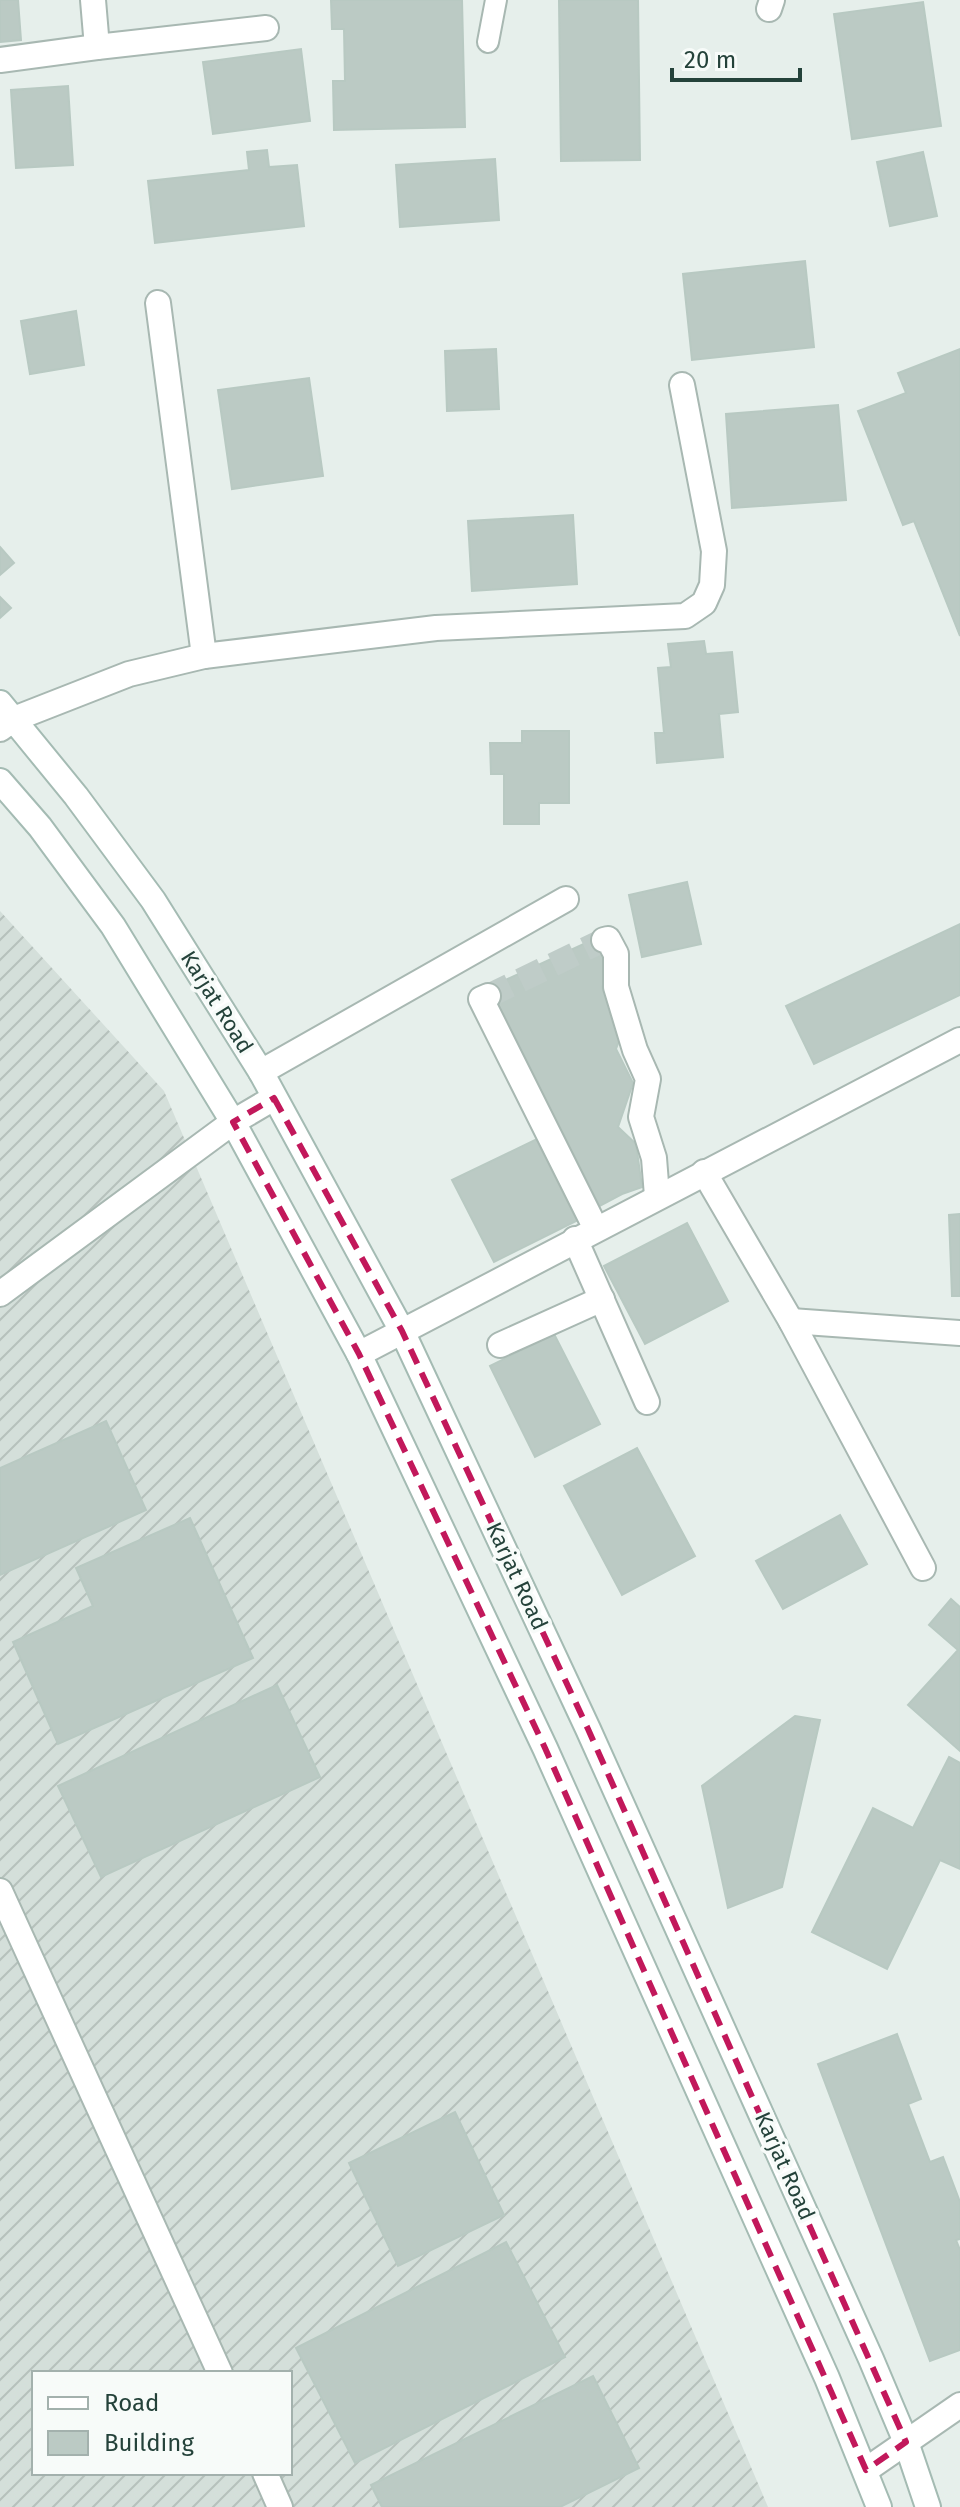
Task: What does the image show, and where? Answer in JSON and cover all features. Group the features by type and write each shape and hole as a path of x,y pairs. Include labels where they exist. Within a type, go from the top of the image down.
{"street":[{"path":"93,0 97,47"},
{"path":"0,60 266,28"},
{"path":"158,303 204,656"},
{"path":"5,717 129,674 204,656 436,628 685,616 704,603 712,585 714,551 682,385"},
{"name":"Karjat Road","path":"5,717 76,796 153,900 261,1072 402,1331 588,1729 858,2330 906,2442 928,2507"},
{"path":"0,781 40,827 113,926 233,1122 359,1354 545,1748 827,2378 879,2507"},
{"path":"261,1072 566,899"},
{"path":"604,940 608,939 616,954 616,987 635,1050 648,1079 641,1117 654,1158 657,1196"},
{"path":"488,996 481,999 586,1234 602,1299 647,1402"},
{"path":"359,1354 960,1040"},
{"path":"0,1294 233,1122 274,1098"},
{"path":"704,1172 791,1321 923,1568"},
{"path":"500,1345 602,1299"},
{"path":"791,1321 960,1333"},
{"path":"0,1891 219,2371"},
{"path":"866,2470 960,2405"},
{"path":"266,2475 280,2507"}],"lane":[{"path":"488,42 496,0"}],"highlighted area":[{"path":"274,1098 402,1331 588,1729 906,2442 866,2470 545,1748 359,1354 233,1122"}],"shaded area":[{"path":"0,911 164,1091 768,2507 0,2507"}],"building":[{"path":"0,0 18,0 21,40 0,42"},
{"path":"331,0 462,0 465,127 334,130 333,81 345,81 344,29 332,29"},
{"path":"559,0 638,0 640,160 561,161"},
{"path":"923,2 941,126 852,139 834,14"},
{"path":"301,49 310,121 213,134 203,62"},
{"path":"68,86 73,165 16,168 11,90"},
{"path":"267,150 269,167 297,165 304,226 155,243 148,181 249,170 247,152"},
{"path":"923,152 937,216 890,226 877,162"},
{"path":"495,159 499,220 400,227 396,165"},
{"path":"805,261 814,347 692,360 683,274"},
{"path":"76,311 84,365 30,374 21,321"},
{"path":"496,349 499,409 447,411 445,351"},
{"path":"960,349 960,636 914,521 903,525 858,411 906,393 898,373"},
{"path":"309,378 323,476 232,489 218,390"},
{"path":"838,405 846,500 732,508 726,414"},
{"path":"573,515 577,584 472,591 468,521"},
{"path":"0,547 14,563 0,575"},
{"path":"0,597 11,608 0,618"},
{"path":"704,641 706,654 732,652 738,712 719,714 723,757 657,763 655,733 664,733 658,668 671,667 668,644"},
{"path":"522,731 569,731 569,803 539,803 539,824 504,824 504,774 491,774 490,743 522,743"},
{"path":"687,882 701,944 642,957 629,895"},
{"path":"960,924 960,995 814,1064 786,1006"},
{"path":"599,937 610,975 602,987 622,1033 616,1049 633,1083 618,1127 636,1144 642,1187 596,1208 488,988"},
{"path":"537,1139 578,1220 494,1262 452,1180"},
{"path":"960,1214 960,1296 952,1296 949,1215"},
{"path":"687,1223 728,1301 645,1344 604,1266"},
{"path":"554,1334 600,1424 535,1457 490,1366"},
{"path":"106,1421 146,1510 0,1575 0,1468"},
{"path":"637,1448 695,1556 622,1595 564,1486"},
{"path":"840,1515 867,1564 783,1609 756,1561"},
{"path":"190,1518 253,1658 58,1744 13,1642 93,1606 76,1568"},
{"path":"951,1599 960,1607 960,1751 908,1705 958,1650 929,1625"},
{"path":"277,1685 320,1777 101,1877 58,1786"},
{"path":"795,1716 820,1720 782,1887 728,1908 702,1786"},
{"path":"949,1757 960,1763 960,1869 940,1860 887,1969 812,1932 873,1808 913,1828"},
{"path":"897,2034 921,2099 908,2104 930,2162 943,2157 960,2202 960,2239 956,2240 960,2250 960,2350 930,2361 818,2064"},
{"path":"455,2112 504,2215 398,2266 349,2163"},
{"path":"506,2242 565,2357 355,2463 296,2348"},
{"path":"593,2376 639,2468 560,2507 382,2507 371,2485"}],"tunnel":[{"path":"488,996 604,940"}]}
